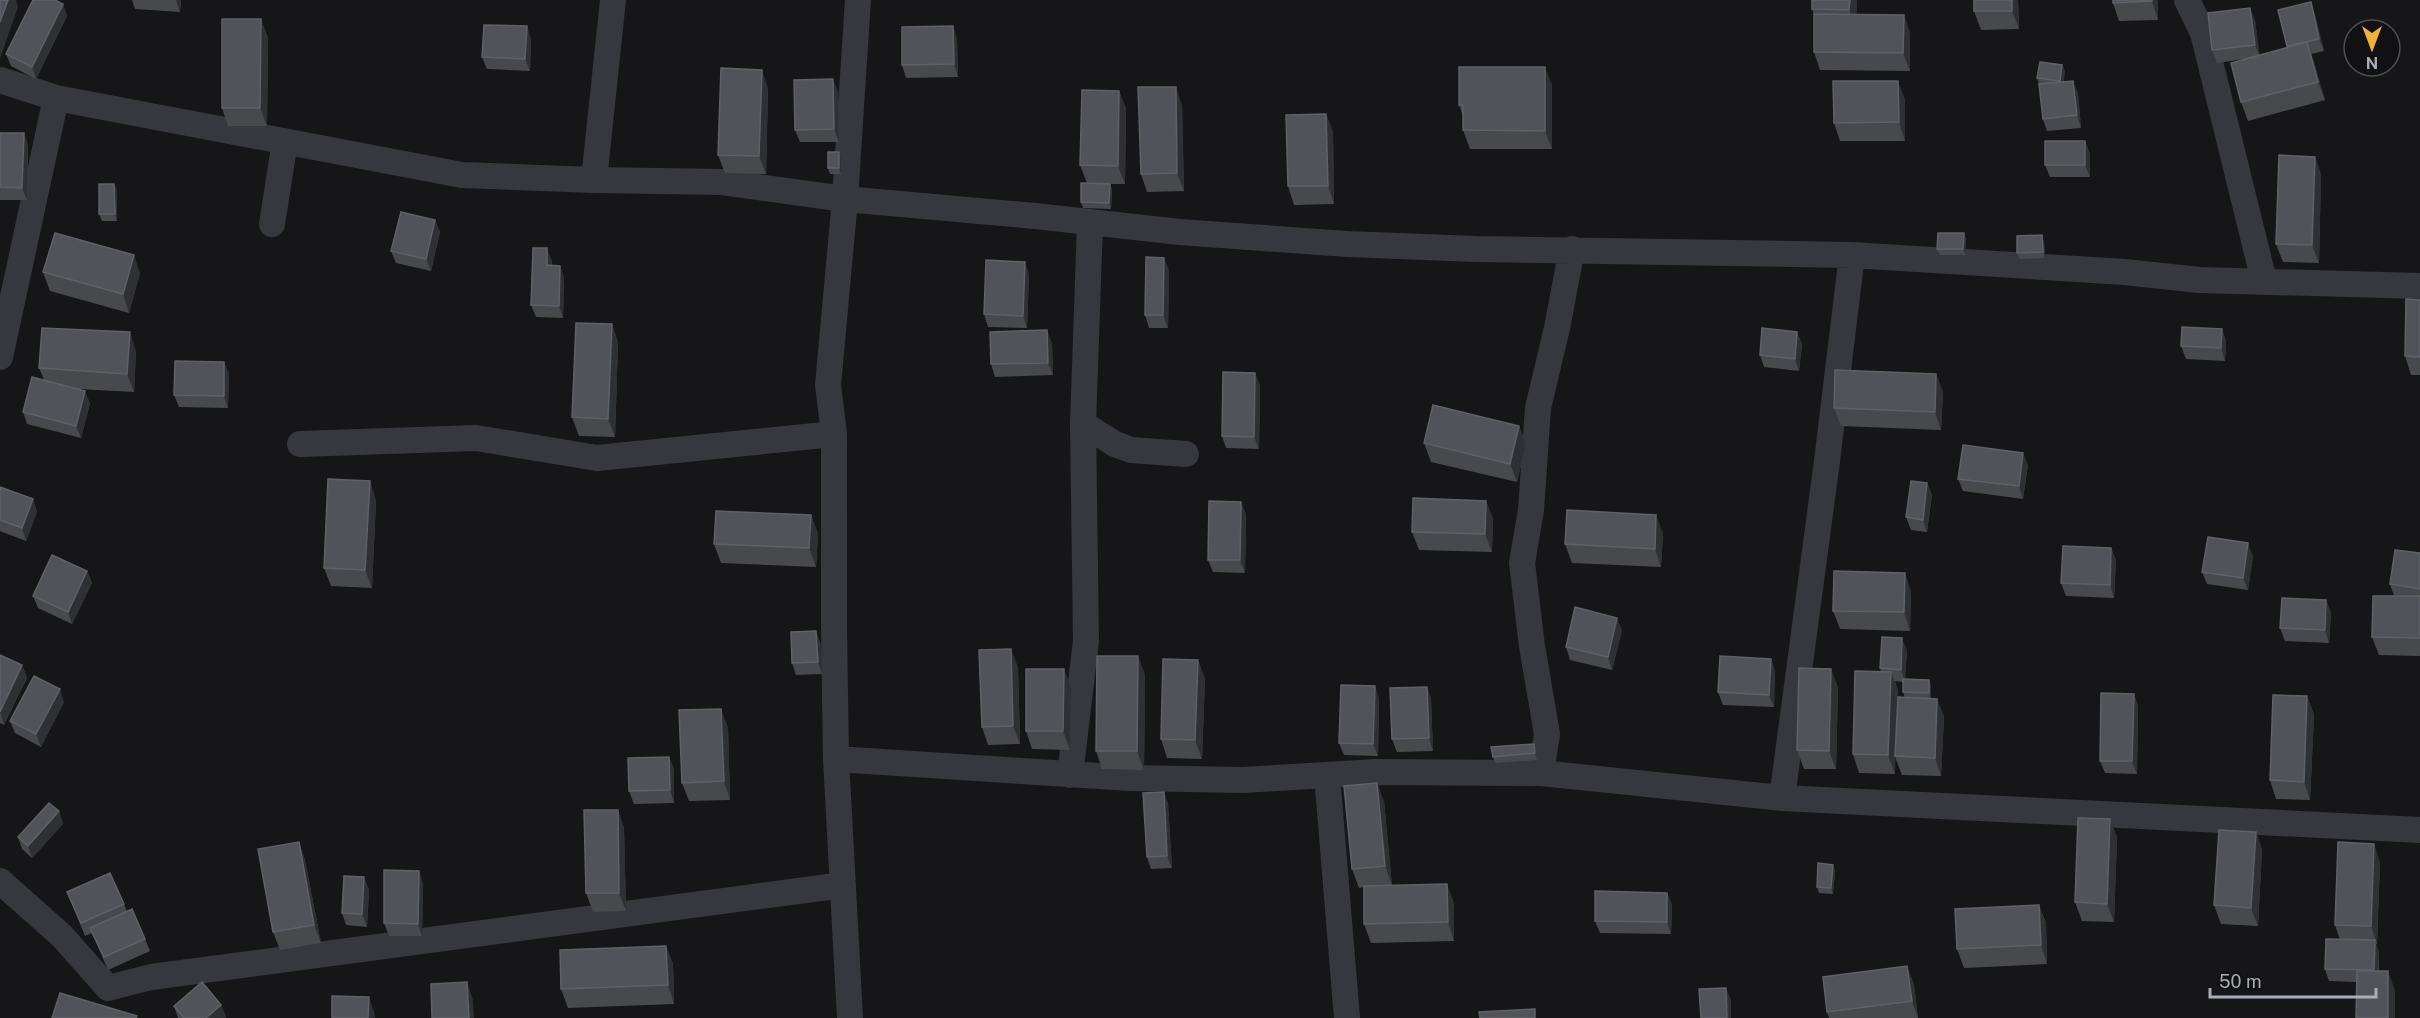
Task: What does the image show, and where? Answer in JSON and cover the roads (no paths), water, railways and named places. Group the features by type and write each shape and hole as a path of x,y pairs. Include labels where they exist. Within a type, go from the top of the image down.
{"street":[{"path":"594,180 613,0"},
{"path":"850,1018 836,759 834,434 828,385 858,0"},
{"path":"2187,0 2203,33 2264,281"},
{"path":"0,80 56,98 462,175 722,182 844,198 1090,223 1347,244 1476,249 1852,255 2125,272 2199,280 2420,286"},
{"path":"1,341 56,98"},
{"path":"272,224 285,141"},
{"path":"1070,775 1086,641 1083,424 1090,223"},
{"path":"1541,773 1547,734 1532,646 1522,563 1531,510 1538,408 1557,328 1572,249"},
{"path":"1782,798 1826,473 1852,255"},
{"path":"1083,424 1115,444 1131,450 1186,454"},
{"path":"300,444 476,438 597,458 834,434"},
{"path":"836,759 1130,778 1243,780 1376,772 1541,773 1782,798 2420,830"},
{"path":"1327,775 1347,1018"},
{"path":"0,881 62,936 108,988 151,977 843,885"}]}
